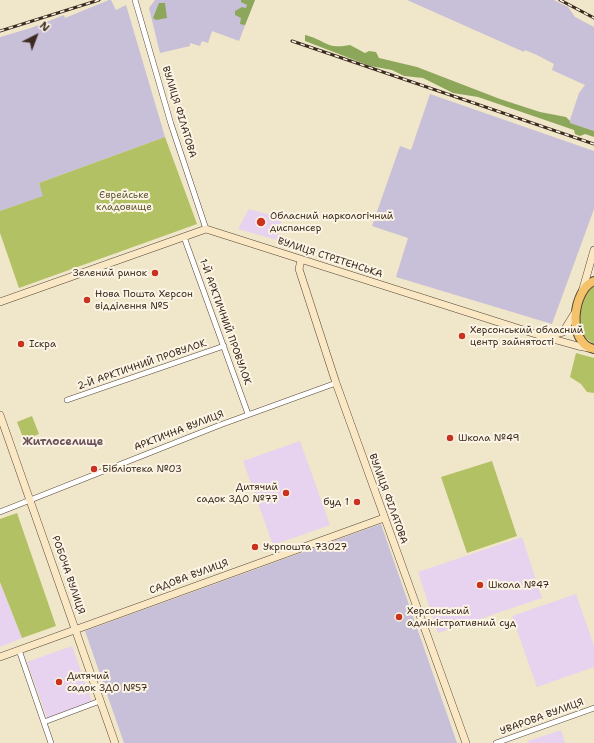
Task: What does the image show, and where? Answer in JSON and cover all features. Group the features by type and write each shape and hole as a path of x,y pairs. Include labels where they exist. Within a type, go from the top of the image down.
{"main road":[{"path":"592,281 581,296 577,311 576,331 579,338 592,348"}],"street":[{"name":"ВУЛИЦЯ ФІЛАТОВА","path":"135,0 171,124 206,230"},
{"name":"ВУЛИЦЯ СТРІТЕНСЬКА","path":"0,302 184,236 206,230 214,230 301,260 542,336 578,346 592,348"},
{"name":"1-Й АРКТИЧНИЙ ПРОВУЛОК","path":"184,236 248,414"},
{"path":"581,296 594,250"},
{"name":"ВУЛИЦЯ ФІЛАТОВА","path":"301,260 299,269 336,383 466,743"},
{"name":"ВУЛИЦЯ СТРІТЕНСЬКА","path":"542,336 563,332 577,311"},
{"name":"2-Й АРКТИЧНИЙ ПРОВУЛОК","path":"67,400 224,346"},
{"name":"АРКТИЧНА ВУЛИЦЯ","path":"0,512 248,414 336,383"},
{"name":"РОБОЧА ВУЛИЦЯ","path":"0,414 115,743"},
{"name":"САДОВА ВУЛИЦЯ","path":"0,657 384,518"},
{"path":"19,650 51,743"},
{"path":"44,722 100,701"},
{"name":"УВАРОВА ВУЛИЦЯ","path":"496,743 594,708"}],"shaded area":[{"path":"111,0 116,10 126,5 165,137 39,183 44,196 0,211 0,37 31,28 64,15 65,18"},
{"path":"155,0 255,0 239,41 212,31 208,43 202,41 200,46 190,43 190,46 160,53 149,8"},
{"path":"407,0 554,0 568,7 575,17 594,27 594,131 569,123 579,93 585,85 552,70 554,64 537,55 525,50 524,52"},
{"path":"430,94 594,151 594,209 552,324 396,277 408,238 372,226 400,146 411,150"},
{"name":"Обласний наркологічний диспансер","path":"249,209 282,218 277,240 238,229"},
{"name":"Дитячий садок ЗДО №77","path":"300,441 330,525 273,545 243,461"},
{"path":"381,524 457,743 124,743 85,631"},
{"name":"Школа №47","path":"522,537 542,598 438,633 418,572"},
{"path":"0,582 22,638 0,647"},
{"path":"576,594 594,646 594,667 537,687 512,616"},
{"name":"Дитячий садок ЗДО №57","path":"72,646 92,702 47,718 27,662"},
{"path":"561,730 565,743 529,743 528,741"}],"green space":[{"path":"241,0 255,0 245,25 240,24 241,18 235,15 235,11 242,7 246,8 247,5 241,2"},
{"path":"159,3 165,3 167,18 156,20 153,18"},
{"path":"305,35 326,44 336,46 350,45 365,53 369,51 376,52 379,58 417,67 500,99 540,112 566,117 570,123 594,131 594,137 585,134 580,136 575,134 574,130 478,97 453,93 423,78 404,76 392,70 370,66 305,41"},
{"name":"Єврейське кладовище","path":"165,137 197,224 19,288 0,233 0,211 43,196 39,183"},
{"path":"594,284 594,344 583,336 578,318 586,293"},
{"path":"576,353 594,358 594,393 587,392 581,384 570,377"},
{"path":"32,416 39,434 24,440 17,422"},
{"path":"492,461 517,536 467,553 441,477"},
{"path":"17,513 56,626 22,638 0,582 0,519"}],"railway":[{"path":"0,31 99,0"},
{"path":"560,0 594,18"},
{"path":"292,41 594,144"}],"place":[{"name":"Обласний наркологічний диспансер","path":"261,222"},
{"name":"Зелений ринок","path":"155,273"},
{"name":"Нова Пошта Херсон відділення №5","path":"87,300"},
{"name":"Херсонський обласний центр зайнятості","path":"462,336"},
{"name":"Іскра","path":"21,344"},
{"name":"Школа №49","path":"450,438"},
{"name":"Бібліотека №03","path":"94,469"},
{"name":"Дитячий садок ЗДО №77","path":"286,493"},
{"name":"буд 1","path":"357,502"},
{"name":"Укрпошта 73027","path":"255,547"},
{"name":"Школа №47","path":"480,585"},
{"name":"Херсонський адміністративний суд","path":"399,617"},
{"name":"Дитячий садок ЗДО №57","path":"59,682"}],"district":[{"name":"Житлоселище","path":"63,442"}]}
